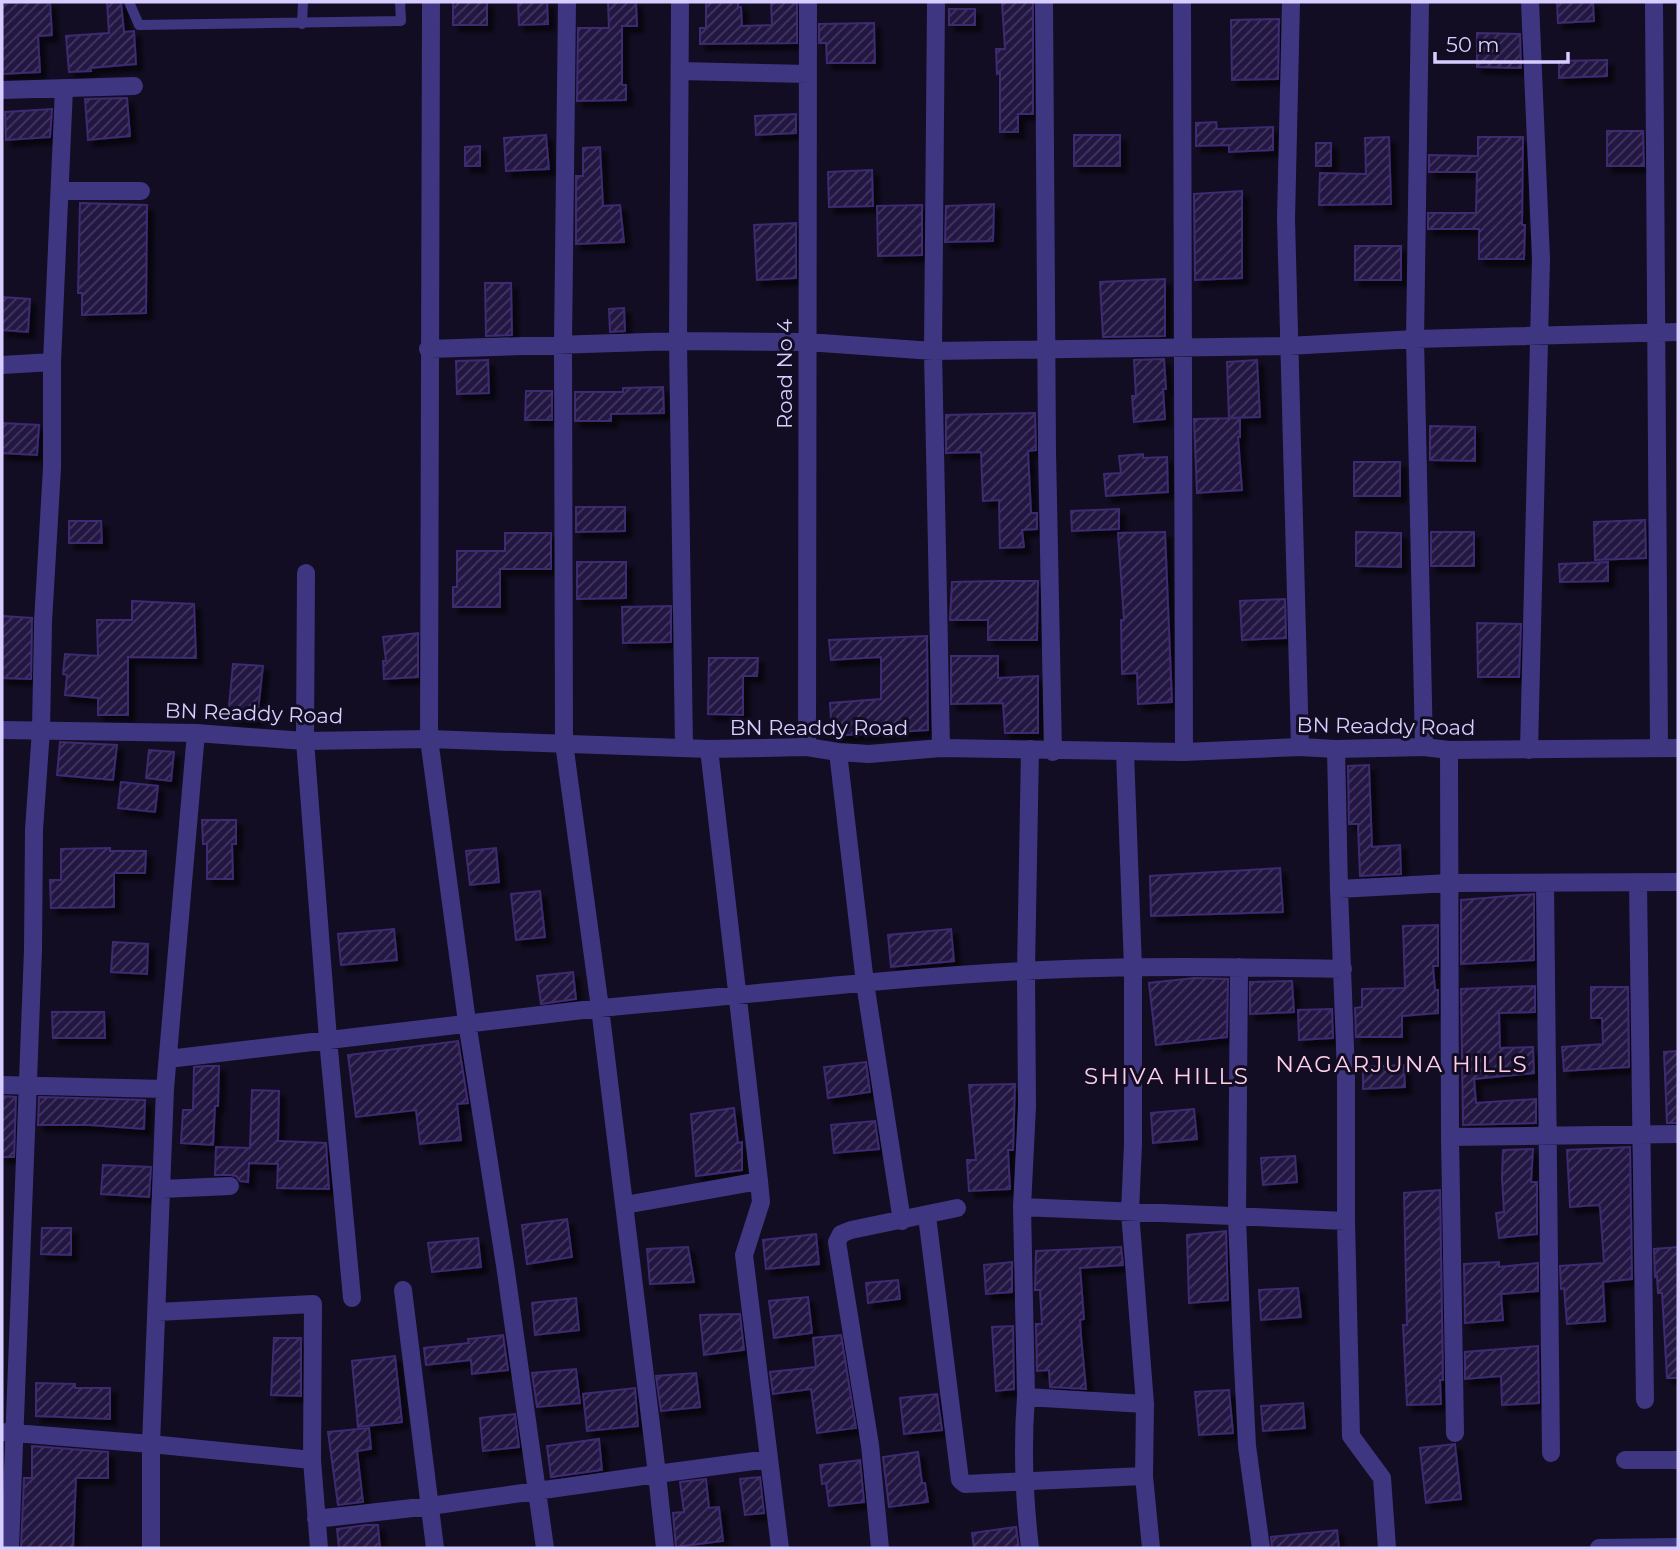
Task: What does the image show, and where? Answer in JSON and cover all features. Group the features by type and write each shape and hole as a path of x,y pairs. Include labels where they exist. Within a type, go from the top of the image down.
{"street":[{"path":"431,2 429,739 467,1023 545,1548"},
{"path":"567,2 563,343 564,743 625,1205 665,1548"},
{"path":"680,2 678,341 684,748"},
{"name":"Road No 4","path":"807,747 808,2"},
{"path":"936,2 933,351 941,748"},
{"path":"1044,2 1046,349 1053,752"},
{"path":"1182,2 1184,752"},
{"path":"1291,2 1286,219 1300,747"},
{"path":"1420,2 1415,339 1424,747"},
{"path":"1529,750 1541,259 1531,2"},
{"path":"1654,2 1659,748"},
{"path":"680,71 807,74"},
{"path":"2,90 134,86"},
{"path":"10,1548 8,1432 33,950 34,830 52,468 52,362 64,88"},
{"path":"61,191 141,191"},
{"path":"428,349 678,341 807,342 933,351 1288,346 1415,339 1678,332"},
{"path":"2,365 52,362"},
{"path":"306,573 305,741 328,1039 352,1298"},
{"name":"BN Readdy Road","path":"2,730 196,733 305,741 429,739 709,749 807,747 869,754 941,748 1030,749 1053,752 1184,752 1300,747 1424,747 1449,750 1678,748"},
{"path":"150,1548 151,1444 165,1089 196,733"},
{"path":"709,749 761,1202 744,1255 780,1548"},
{"path":"1030,749 1026,971 1027,1106 1022,1207 1026,1397 1022,1442 1030,1548"},
{"path":"1336,749 1343,969 1351,1436 1382,1478 1387,1548"},
{"path":"1449,750 1450,1137 1455,1433"},
{"path":"838,752 865,983 902,1221"},
{"path":"1125,752 1133,968 1133,1144 1130,1212 1145,1404 1144,1476 1152,1548"},
{"path":"1339,890 1450,883 1678,882"},
{"path":"1545,883 1551,1453"},
{"path":"1638,883 1645,1400"},
{"path":"168,1059 600,1008 865,983 1026,971 1238,967 1343,969"},
{"path":"1238,967 1237,1217 1247,1446 1261,1548"},
{"path":"2,1085 165,1089"},
{"path":"1450,1137 1678,1134"},
{"path":"625,1205 759,1181"},
{"path":"162,1189 230,1186"},
{"path":"1022,1207 1346,1221"},
{"path":"880,1548 870,1445 837,1242 841,1234 851,1230 957,1208"},
{"path":"927,1216 960,1480 965,1484 1144,1476"},
{"path":"403,1290 435,1548"},
{"path":"157,1312 313,1304 312,1460 318,1548"},
{"path":"1026,1397 1145,1404"},
{"path":"8,1432 312,1460"},
{"path":"316,1519 769,1459"},
{"path":"1625,1460 1678,1460"},
{"path":"1599,1548 1678,1547"}],"lane":[{"path":"129,2 139,24 401,21 400,2"},
{"path":"302,24 303,2"}],"building":[{"path":"50,2 52,35 38,36 40,72 2,74 2,3"},
{"path":"107,2 121,2 124,32 134,31 136,64 69,72 66,36 109,33"},
{"path":"453,2 487,2 487,25 453,25"},
{"path":"518,2 547,2 548,24 519,25"},
{"path":"608,2 636,2 637,26 622,26 622,85 626,85 626,100 577,101 578,28 609,28"},
{"path":"706,2 738,2 738,7 741,7 742,26 772,25 771,2 797,2 797,43 700,44 700,28 706,28"},
{"path":"1002,2 1033,2 1033,114 1018,114 1018,132 1000,132 1000,73 997,74 996,49 1005,49"},
{"path":"1557,2 1593,2 1594,21 1558,23"},
{"path":"949,9 975,9 975,25 949,25"},
{"path":"1279,19 1278,79 1232,80 1231,20"},
{"path":"874,23 875,63 827,63 826,43 819,43 819,24"},
{"path":"1477,33 1520,34 1521,68 1477,67"},
{"path":"1607,60 1607,76 1559,78 1559,61"},
{"path":"127,98 130,136 88,140 85,99"},
{"path":"52,109 50,137 6,140 5,112"},
{"path":"796,114 796,133 756,135 755,116"},
{"path":"1216,122 1217,129 1273,127 1273,150 1229,152 1229,145 1196,146 1196,123"},
{"path":"1607,131 1643,131 1644,166 1607,166"},
{"path":"546,135 549,169 506,171 504,138"},
{"path":"1074,135 1120,135 1120,166 1074,166"},
{"path":"1389,137 1391,204 1319,205 1320,173 1366,174 1365,138"},
{"path":"1478,137 1523,137 1524,259 1479,259 1479,229 1428,229 1428,213 1476,213 1477,172 1429,172 1429,155 1478,156"},
{"path":"1316,143 1331,143 1331,166 1316,166"},
{"path":"480,146 480,166 465,166 465,147"},
{"path":"600,147 603,206 620,205 624,242 576,244 576,176 583,176 583,148"},
{"path":"872,170 873,206 829,207 828,172"},
{"path":"1242,191 1242,278 1195,280 1194,194"},
{"path":"80,203 147,205 146,313 82,315 82,293 78,293"},
{"path":"994,204 993,241 945,242 946,206"},
{"path":"922,205 922,255 878,256 877,206"},
{"path":"796,223 796,278 757,280 754,225"},
{"path":"1355,246 1401,246 1401,280 1355,280"},
{"path":"1165,279 1165,336 1103,337 1100,282"},
{"path":"485,283 511,283 512,335 486,336"},
{"path":"2,297 30,299 28,332 2,330"},
{"path":"624,308 625,331 610,332 609,309"},
{"path":"1164,359 1165,419 1134,422 1134,360"},
{"path":"488,360 489,393 457,394 456,361"},
{"path":"1257,360 1260,417 1229,418 1227,362"},
{"path":"663,387 664,413 611,414 611,421 575,421 575,392 623,392 623,388"},
{"path":"526,391 552,391 552,420 525,420"},
{"path":"1035,413 1036,450 1028,451 1031,513 1037,513 1037,529 1022,530 1024,547 1000,548 999,500 983,501 981,452 946,453 946,415"},
{"path":"1240,418 1238,437 1242,490 1197,493 1194,419"},
{"path":"2,423 39,425 37,455 2,453"},
{"path":"1430,426 1475,427 1475,461 1430,460"},
{"path":"1143,454 1143,458 1167,457 1168,492 1106,496 1104,474 1121,473 1119,456"},
{"path":"1354,462 1400,462 1400,496 1354,496"},
{"path":"576,507 625,507 625,531 576,532"},
{"path":"1119,509 1119,529 1072,531 1071,511"},
{"path":"1645,520 1646,558 1595,560 1594,522"},
{"path":"69,521 101,521 102,543 69,543"},
{"path":"1165,532 1172,702 1138,704 1137,673 1122,674 1121,620 1124,620 1118,533"},
{"path":"1356,532 1401,533 1401,567 1356,566"},
{"path":"1431,532 1474,532 1474,566 1431,566"},
{"path":"505,533 551,533 551,569 500,569 500,607 453,607 453,587 457,587 457,551 505,551"},
{"path":"577,562 626,562 626,598 577,599"},
{"path":"1608,562 1608,581 1560,582 1559,564"},
{"path":"1038,581 1037,640 988,640 988,620 950,620 952,582"},
{"path":"1285,599 1286,638 1242,640 1240,601"},
{"path":"132,601 194,604 196,658 128,657 128,715 98,715 98,698 65,695 65,654 98,656 97,620 132,620"},
{"path":"671,606 671,642 623,643 622,607"},
{"path":"2,616 32,618 31,679 2,678"},
{"path":"1477,623 1521,624 1519,677 1478,677"},
{"path":"418,633 418,677 384,679 383,661 386,661 383,637"},
{"path":"927,636 928,730 832,736 830,703 881,699 881,657 831,660 829,640"},
{"path":"951,656 998,656 998,678 1038,676 1038,733 1005,733 1003,703 951,704"},
{"path":"709,658 758,658 757,676 743,676 743,715 708,714"},
{"path":"233,664 263,666 257,720 228,717"},
{"path":"60,742 117,745 113,780 57,775"},
{"path":"149,750 174,752 171,781 146,778"},
{"path":"1369,765 1372,847 1400,845 1401,874 1360,876 1358,824 1349,824 1348,766"},
{"path":"121,782 158,786 155,812 118,808"},
{"path":"202,820 236,820 236,844 232,844 233,879 207,879 207,844 203,844"},
{"path":"110,848 110,851 146,851 145,873 114,873 114,907 51,908 50,880 61,880 61,849"},
{"path":"496,848 499,882 470,885 466,851"},
{"path":"1280,868 1283,912 1151,916 1150,876"},
{"path":"540,891 545,937 516,940 511,894"},
{"path":"1534,894 1534,960 1461,964 1461,900"},
{"path":"1438,925 1438,966 1433,966 1435,990 1438,990 1438,1013 1402,1016 1402,1037 1356,1037 1355,1008 1362,1007 1362,989 1405,988 1403,926"},
{"path":"394,929 397,960 341,965 338,934"},
{"path":"951,929 954,961 891,967 888,935"},
{"path":"113,942 148,944 147,974 111,972"},
{"path":"573,972 576,999 541,1004 537,976"},
{"path":"1195,978 1228,979 1227,1037 1156,1045 1149,983"},
{"path":"1292,981 1294,1012 1250,1014 1250,982"},
{"path":"1535,986 1535,1012 1499,1013 1500,1048 1533,1047 1534,1073 1474,1079 1476,1103 1536,1099 1536,1123 1463,1125 1461,989"},
{"path":"1591,987 1628,987 1629,1067 1564,1071 1562,1047 1603,1044 1602,1018 1591,1018"},
{"path":"1332,1009 1333,1038 1299,1040 1298,1010"},
{"path":"52,1012 104,1012 105,1038 53,1038"},
{"path":"458,1041 468,1103 457,1104 461,1140 420,1144 416,1110 356,1117 348,1055"},
{"path":"1678,1051 1678,1123 1667,1123 1664,1052"},
{"path":"866,1062 870,1092 828,1098 824,1067"},
{"path":"1404,1065 1405,1087 1363,1089 1363,1067"},
{"path":"219,1066 213,1145 181,1143 183,1110 193,1110 194,1067"},
{"path":"1015,1084 1013,1150 1008,1150 1010,1189 969,1191 967,1160 976,1160 969,1085"},
{"path":"252,1090 279,1091 278,1141 326,1143 329,1189 277,1188 278,1164 249,1163 248,1182 240,1181 236,1176 215,1175 216,1147 250,1148"},
{"path":"2,1096 16,1097 14,1157 2,1157"},
{"path":"39,1097 145,1100 144,1129 38,1125"},
{"path":"734,1108 738,1143 742,1142 742,1170 696,1176 691,1114"},
{"path":"1194,1109 1197,1139 1153,1143 1151,1113"},
{"path":"875,1121 879,1149 834,1153 831,1125"},
{"path":"1630,1147 1632,1279 1603,1282 1605,1321 1567,1324 1560,1266 1604,1263 1599,1205 1570,1207 1567,1150"},
{"path":"1533,1149 1531,1182 1537,1182 1537,1234 1499,1238 1496,1213 1504,1212 1503,1150"},
{"path":"1295,1156 1297,1182 1263,1185 1261,1158"},
{"path":"103,1165 151,1167 149,1197 101,1194"},
{"path":"1440,1190 1443,1380 1440,1380 1441,1404 1407,1405 1403,1325 1407,1325 1404,1193"},
{"path":"567,1219 572,1257 527,1264 522,1225"},
{"path":"42,1228 71,1228 71,1255 41,1254"},
{"path":"1226,1231 1228,1300 1189,1303 1187,1235"},
{"path":"816,1234 819,1264 766,1269 763,1240"},
{"path":"478,1238 481,1267 432,1272 428,1243"},
{"path":"688,1247 694,1282 650,1284 647,1249"},
{"path":"1121,1247 1123,1265 1080,1268 1084,1319 1080,1320 1086,1389 1050,1387 1049,1370 1037,1371 1036,1324 1042,1324 1040,1290 1035,1290 1036,1251"},
{"path":"1678,1247 1678,1378 1667,1378 1662,1293 1658,1293 1657,1276 1655,1277 1654,1249"},
{"path":"1012,1262 1012,1292 986,1294 984,1265"},
{"path":"1499,1262 1499,1267 1538,1263 1538,1291 1501,1294 1503,1320 1465,1323 1464,1264"},
{"path":"898,1280 900,1299 868,1303 866,1283"},
{"path":"1298,1288 1301,1317 1261,1320 1259,1290"},
{"path":"808,1297 812,1333 774,1338 769,1301"},
{"path":"576,1298 579,1330 535,1335 532,1303"},
{"path":"740,1314 744,1350 704,1355 700,1315"},
{"path":"1013,1326 1014,1389 996,1391 992,1327"},
{"path":"503,1335 508,1370 472,1374 471,1360 426,1365 424,1348 469,1343 468,1339"},
{"path":"841,1335 856,1428 817,1433 811,1389 773,1394 770,1372 816,1367 813,1338"},
{"path":"274,1338 301,1338 301,1396 271,1395"},
{"path":"1538,1346 1539,1403 1502,1405 1501,1376 1465,1379 1465,1352"},
{"path":"395,1356 402,1422 358,1427 352,1361"},
{"path":"576,1369 580,1403 537,1407 532,1373"},
{"path":"696,1373 700,1407 661,1411 656,1376"},
{"path":"36,1383 75,1384 75,1388 110,1388 110,1419 36,1416"},
{"path":"635,1388 638,1426 587,1431 583,1394"},
{"path":"1229,1390 1233,1433 1199,1435 1195,1392"},
{"path":"937,1394 942,1430 904,1434 900,1398"},
{"path":"1303,1403 1305,1428 1263,1431 1261,1406"},
{"path":"515,1414 519,1447 483,1451 480,1418"},
{"path":"369,1428 371,1449 357,1451 363,1502 338,1505 328,1432"},
{"path":"599,1439 602,1470 551,1477 547,1446"},
{"path":"1455,1444 1461,1499 1426,1503 1420,1448"},
{"path":"32,1446 108,1452 108,1478 76,1478 73,1548 21,1548 24,1478 32,1478"},
{"path":"918,1452 922,1483 925,1483 928,1502 889,1507 883,1457"},
{"path":"860,1460 864,1502 829,1506 826,1483 822,1484 820,1465"},
{"path":"760,1477 764,1513 745,1515 740,1479"},
{"path":"706,1479 709,1508 719,1507 723,1541 676,1547 673,1513 684,1512 680,1482"},
{"path":"378,1525 380,1548 339,1548 337,1529"},
{"path":"1016,1527 1019,1548 974,1548 972,1533"},
{"path":"1337,1530 1339,1548 1272,1548 1271,1537"}],"district":[{"name":"NAGARJUNA HILLS","path":"1402,1064"},
{"name":"SHIVA HILLS","path":"1167,1076"}]}
